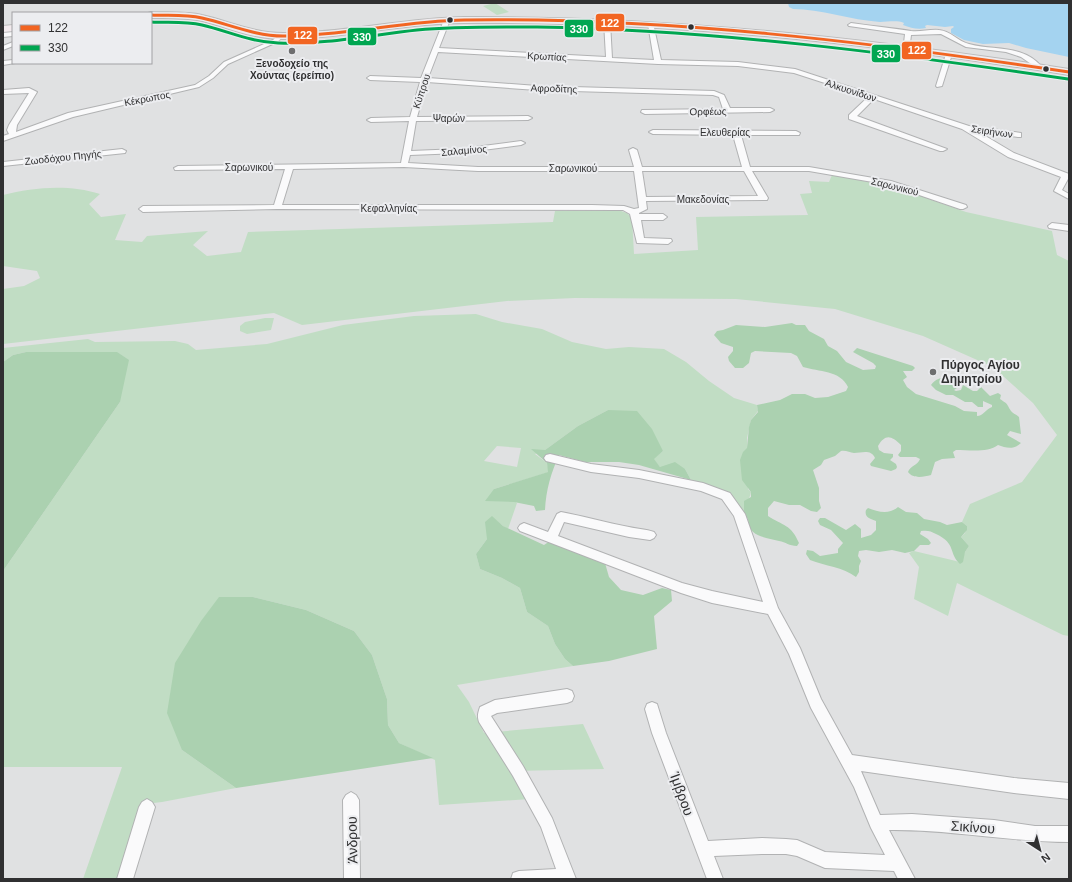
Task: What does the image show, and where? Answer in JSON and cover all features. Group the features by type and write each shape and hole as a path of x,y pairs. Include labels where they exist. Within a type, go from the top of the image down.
{"main road":[{"path":"152,15 199,18 252,33 281,36 307,35 447,20 651,24 812,37 949,54 1069,72"}],"street":[{"name":"Κύπρου","path":"404,165 413,119 424,80 447,20"},
{"path":"607,22 609,58"},
{"path":"651,24 658,62"},
{"path":"851,25 908,32 946,32 965,45 1006,50 1020,54 1032,60 1039,67"},
{"path":"907,43 908,32"},
{"name":"Κέκρωπος","path":"3,139 71,114 163,95 197,86 211,77 226,63 275,41 281,36"},
{"name":"Κρωπίας","path":"436,50 609,58 658,62"},
{"path":"939,86 949,54"},
{"name":"Αλκυονίδων","path":"658,62 738,64 791,70 965,127 1011,155 1067,177"},
{"name":"Αφροδίτης","path":"370,78 424,80 474,85 536,88 714,93 722,96 726,111"},
{"path":"3,92 29,90 33,92 30,101 13,125 11,130 13,135"},
{"path":"873,96 852,117 943,149"},
{"name":"Ορφέως","path":"645,112 770,110"},
{"name":"Ψαρών","path":"371,120 528,118"},
{"name":"Σειρήνων","path":"965,127 1018,135"},
{"name":"Ελευθερίας","path":"653,132 796,133"},
{"path":"736,132 747,169"},
{"name":"Σαλαμίνος","path":"407,153 460,151 521,143"},
{"path":"633,150 638,168 643,209 635,214 640,241 668,241"},
{"name":"Ζωοδόχου Πηγής","path":"3,164 122,151"},
{"name":"Σαρωνικού","path":"178,168 404,165 478,169 795,169 825,171 890,182 963,207"},
{"path":"277,207 290,167"},
{"name":"Μακεδονίας","path":"642,199 764,198 747,169"},
{"path":"1067,177 1058,191 1069,197"},
{"name":"Κεφαλληνίας","path":"143,209 277,207 592,207 624,208 635,214 663,217"},
{"path":"1052,226 1069,228"},
{"path":"550,458 591,468 639,474 702,487 726,496 739,514 772,609 795,652 816,703 859,782 876,823 907,879"},
{"path":"551,537 558,520 561,517 594,523 629,532 650,535"},
{"path":"524,528 551,537 681,588 712,597 772,609"},
{"path":"519,879 568,878 547,823 518,771 484,717 485,712 495,707 567,696"},
{"name":"Ίμβρου","path":"652,709 692,821 715,879"},
{"path":"848,762 891,766 1001,785 1069,791"},
{"name":"Άνδρου","path":"351,800 352,879"},
{"path":"125,879 147,807"},
{"name":"Σικίνου","path":"876,823 912,822 994,828 1035,834 1069,834"},
{"path":"704,849 779,846 801,850 817,858 825,860 898,863"}],"green space":[{"path":"495,3 509,12 497,15 483,6"},
{"path":"832,175 895,187 966,212 1052,231 1057,255 1069,261 1069,636 1063,635 957,583 948,616 914,599 919,567 909,553 914,551 960,563 969,546 961,537 965,533 967,526 962,522 970,504 1022,482 1057,435 1033,403 993,367 923,336 835,309 736,299 575,298 507,301 302,325 274,313 3,344 3,289 24,286 40,278 37,271 3,266 3,195 15,192 64,188 100,194 89,204 101,217 126,214 115,240 142,242 147,236 208,231 193,245 207,256 241,252 248,232 553,222 555,211 621,211 627,213 632,218 634,254 698,250 696,217 808,215 800,194 812,193 809,181 829,182"},
{"path":"476,314 502,322 542,329 572,342 606,349 629,347 664,349 686,362 709,381 734,398 757,405 758,411 751,420 747,438 748,489 751,492 744,512 733,499 721,490 708,484 691,480 685,469 660,467 653,459 663,451 608,410 578,426 545,450 535,454 547,463 549,472 494,489 517,503 508,529 492,517 487,539 476,554 480,569 502,578 520,588 527,612 548,626 555,644 565,659 573,666 457,685 469,702 484,733 583,724 604,769 514,771 530,799 439,805 435,760 399,743 388,725 387,699 372,655 354,631 306,610 253,597 182,750 236,788 145,804 120,879 83,879 122,767 3,767 3,571 120,402 117,352 26,352 13,355 3,362 3,348 88,339 95,342 175,341 188,344 196,350 267,344 343,325 414,316","holes":["497,446 521,448 517,467 484,461"]},
{"path":"265,318 274,318 271,330 247,334 240,331 240,326 245,322"},
{"path":"792,323 796,325 805,325 809,331 824,339 828,346 837,351 846,362 863,370 875,369 876,366 853,352 857,348 913,366 915,368 912,371 903,371 907,377 903,380 907,387 916,394 955,406 964,411 977,412 977,416 981,415 992,407 992,405 983,401 983,407 978,407 972,402 965,402 953,395 946,395 936,390 931,385 939,379 949,376 952,380 959,380 959,382 954,384 957,388 954,390 956,391 961,390 963,385 973,391 977,391 981,387 990,396 998,393 1001,395 1000,399 1019,417 1021,434 1010,431 1007,435 1021,443 1013,448 998,445 994,448 984,450 956,450 953,452 955,458 942,459 935,462 931,475 922,477 915,477 908,472 910,468 918,463 920,459 916,457 900,457 898,455 901,451 901,445 894,439 888,437 883,439 878,446 879,450 884,453 893,454 893,457 890,460 896,464 897,467 891,471 871,466 870,464 875,458 869,452 854,453 841,451 835,456 824,460 821,465 813,470 819,488 819,501 821,508 817,512 811,511 800,505 789,505 774,501 768,508 768,516 786,526 793,532 799,543 797,546 763,537 754,533 749,525 748,519 745,517 744,512 744,501 751,497 751,492 742,480 740,460 743,452 747,448 749,427 751,420 758,412 757,405 780,400 792,394 805,394 815,398 828,397 846,391 848,387 840,377 828,372 803,367 797,356 791,353 755,351 751,353 749,363 743,368 735,368 729,361 728,357 733,351 733,347 721,343 714,335 717,331 736,325 765,327"},
{"path":"26,352 117,352 129,360 120,402 3,571 3,362 13,355"},
{"path":"608,410 637,411 652,429 663,451 654,459 660,467 675,462 685,469 691,480 639,465 619,462 585,462 559,455 549,482 545,510 536,511 534,506 514,502 485,501 494,489 548,472 547,463 531,449 545,450 578,426"},
{"path":"898,507 906,512 917,513 924,519 947,525 962,522 967,526 967,530 961,537 969,546 965,552 963,562 960,564 956,560 947,541 931,531 921,531 920,534 931,543 929,545 920,545 914,551 905,553 892,550 879,552 866,550 859,551 858,556 861,561 859,572 856,577 840,569 810,560 806,554 807,550 813,551 820,556 838,553 838,549 843,543 831,530 820,525 818,521 820,518 825,518 846,530 855,524 861,529 861,538 871,535 876,530 876,521 866,514 866,510 868,508 880,512 887,512 895,510"},
{"path":"492,516 503,526 544,545 550,541 605,563 609,577 621,590 643,595 662,588 671,590 672,601 654,616 657,649 609,661 573,666 565,659 555,644 548,626 527,612 520,588 502,578 480,569 476,554 487,539 485,522"},
{"path":"219,597 253,597 306,610 354,631 372,655 387,699 388,725 399,743 433,758 236,788 182,750 167,713 175,663 201,621"}],"water":[{"path":"788,3 1069,3 1069,57 1009,43 983,44 964,40 951,33 951,29 954,27 953,26 945,27 927,25 925,26 926,28 920,29 903,25 904,23 892,21 869,21 803,9 793,9 789,7"}],"transit line":[{"name":"122","path":"152,15 202,18 252,32 273,36 328,34 419,22 464,20 540,20 692,27 843,41 1069,72"},
{"name":"330","path":"152,22 200,24 251,39 283,43 328,41 418,30 463,27 539,27 691,34 842,48 1068,79"}],"place":[{"name":"Ξενοδοχείο της Χούντας (ερείπιο)","path":"292,51"},
{"name":"Πύργος Αγίου Δημητρίου","path":"933,372"}]}
